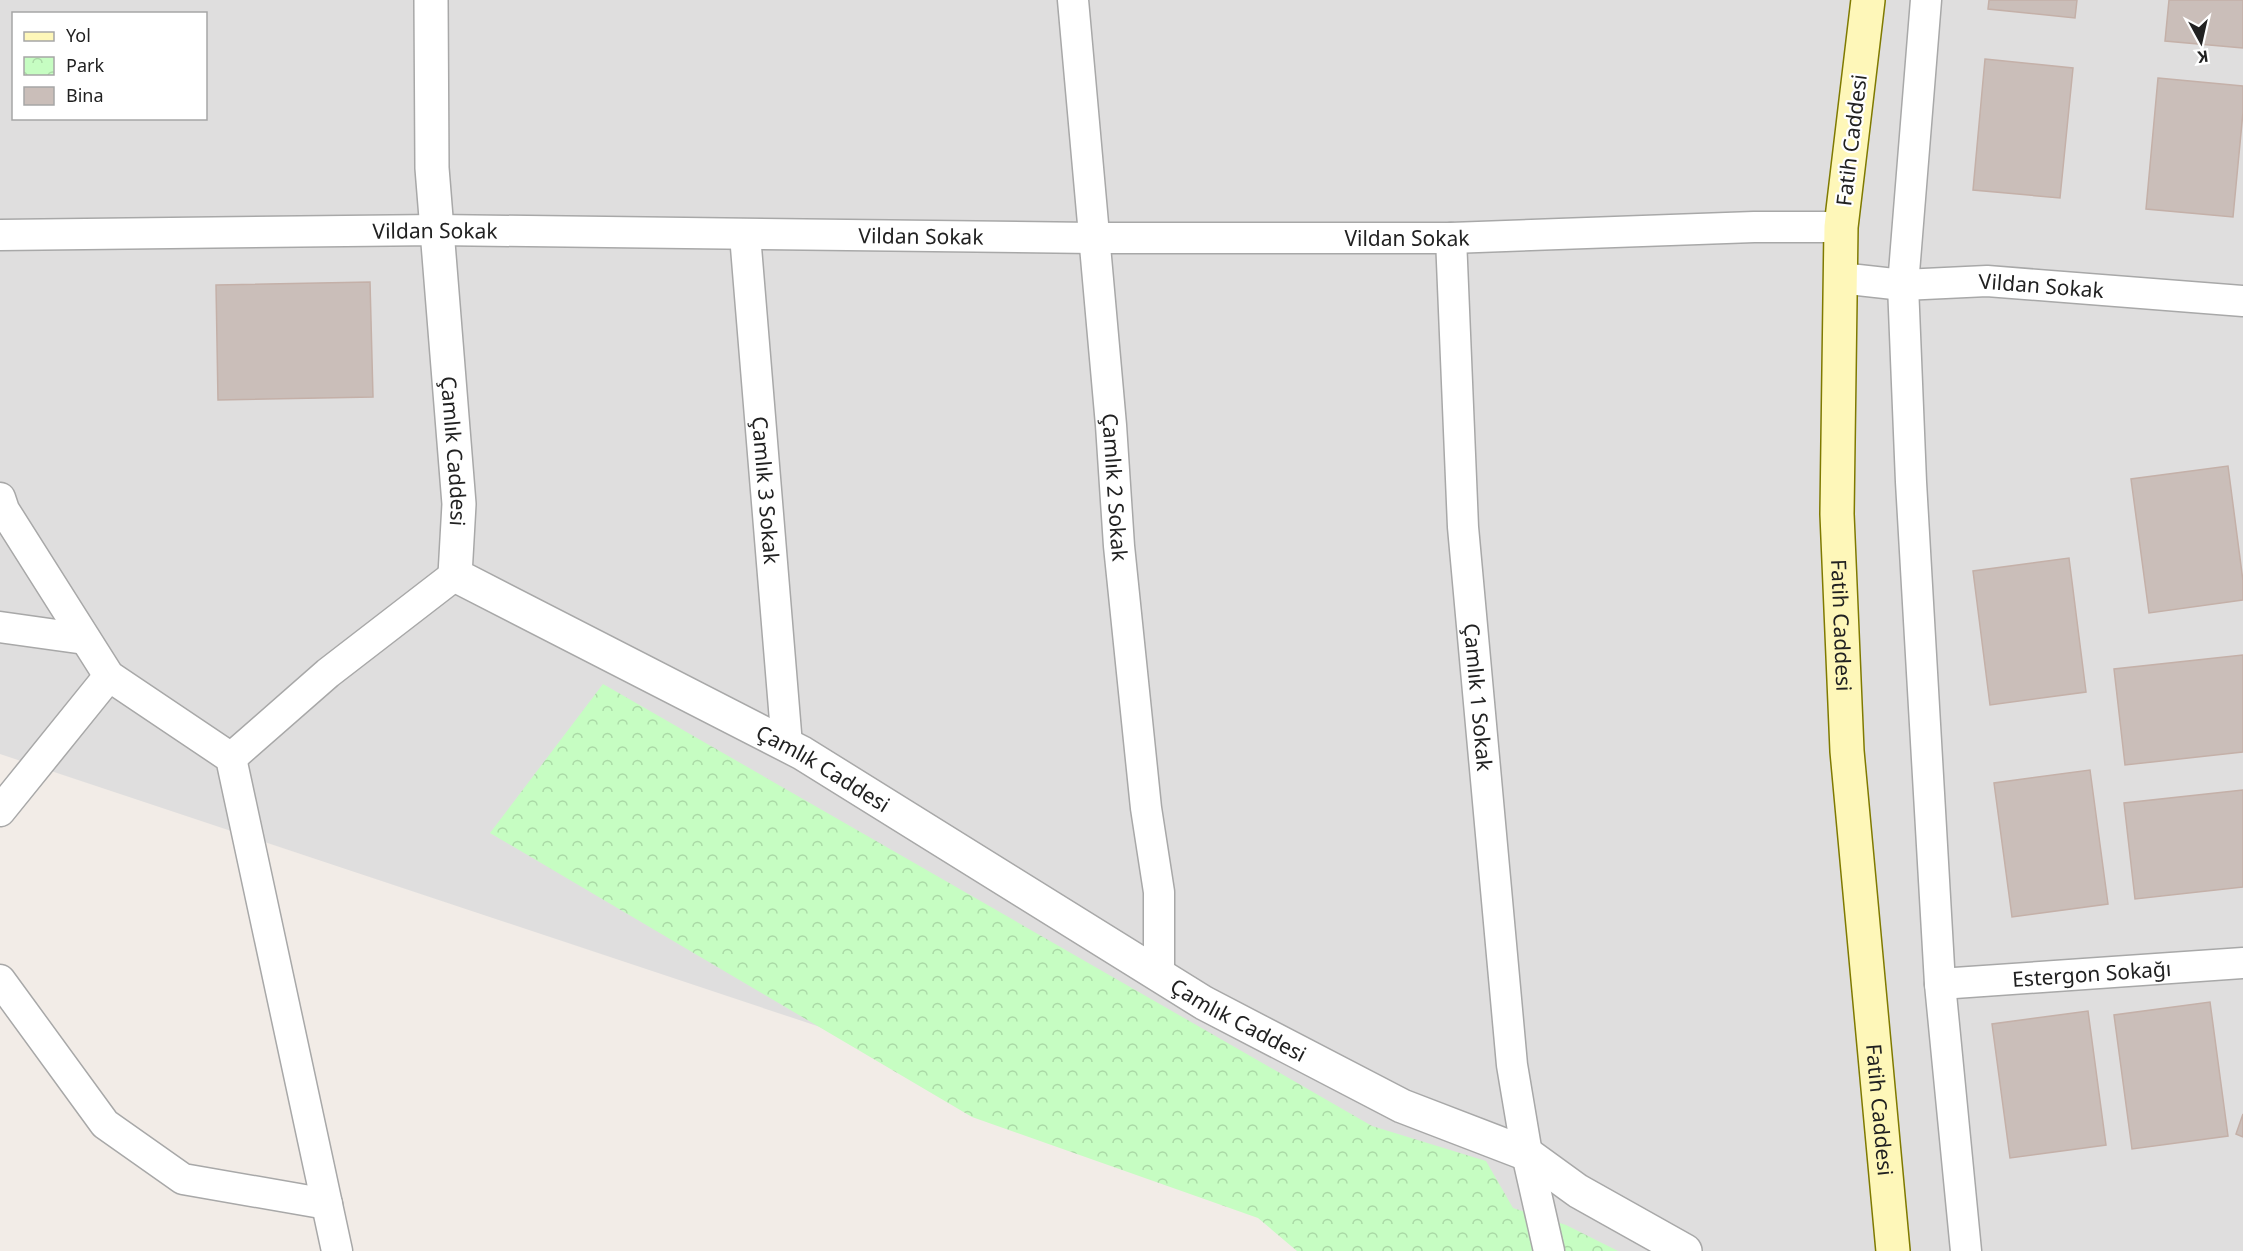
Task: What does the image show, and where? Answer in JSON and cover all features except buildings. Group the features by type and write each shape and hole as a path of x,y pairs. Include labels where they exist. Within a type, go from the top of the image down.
{"main road":[{"name":"Fatih Caddesi","path":"1868,0 1841,227 1837,514 1847,751 1893,1251"}],"street":[{"name":"Çamlık Caddesi","path":"431,0 432,168 459,504 455,575 787,745 965,853 1204,1003 1402,1106 1527,1154 1578,1191 1685,1251"},
{"name":"Çamlık 2 Sokak","path":"1073,0 1119,546 1146,808 1159,892 1159,974"},
{"path":"1926,0 1903,285 1911,482 1940,984 1966,1251"},
{"name":"Vildan Sokak","path":"0,234 437,230 1094,238 1451,238 1754,226 1841,227"},
{"name":"Çamlık 3 Sokak","path":"745,235 787,745"},
{"name":"Çamlık 1 Sokak","path":"1451,238 1463,527 1512,1065 1527,1154 1549,1251"},
{"name":"Vildan Sokak","path":"1840,278 1903,285 1988,281 2243,301"},
{"path":"0,498 4,510 109,676 231,758 337,1251"},
{"path":"231,758 328,673 455,575"},
{"path":"0,627 85,639"},
{"path":"0,811 109,676"},
{"name":"Estergon Sokağı","path":"1940,984 2243,963"},
{"path":"0,980 105,1124 183,1179 327,1204"}],"shaded area":[{"path":"0,0 2243,0 2243,1251 1429,1251 1418,1226 0,754"}],"green space":[{"path":"603,684 1372,1126 1486,1161 1513,1208 1566,1225 1618,1251 1297,1251 1258,1218 972,1117 490,833"}]}
